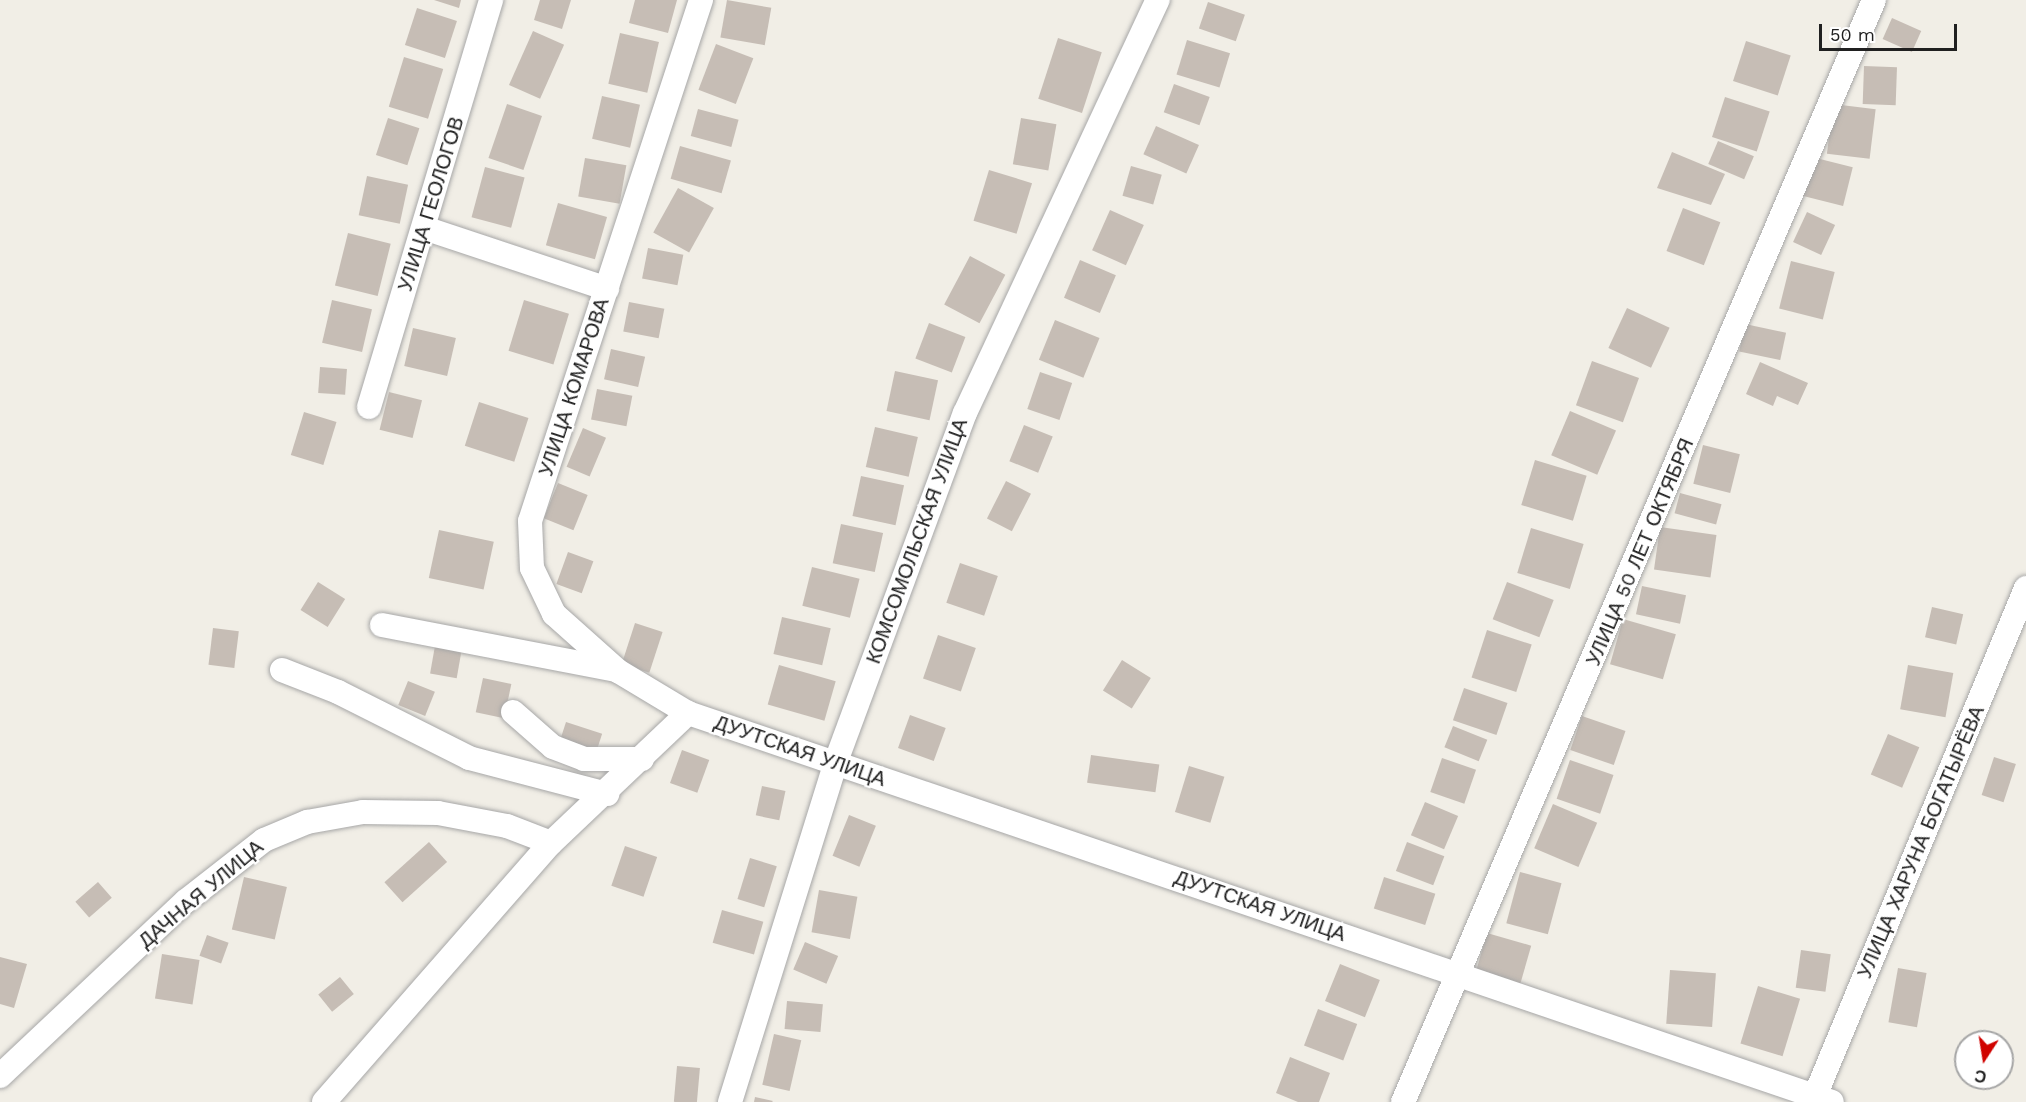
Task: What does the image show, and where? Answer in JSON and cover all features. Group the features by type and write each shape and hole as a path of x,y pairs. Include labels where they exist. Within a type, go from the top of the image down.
{"street":[{"name":"УЛИЦА ГЕОЛОГОВ","path":"369,407 491,0"},
{"name":"УЛИЦА КОМАРОВА","path":"688,713 618,671 554,614 532,568 531,521 701,0"},
{"name":"КОМСОМОЛЬСКАЯ УЛИЦА","path":"730,1102 835,764 965,413 1158,0"},
{"name":"УЛИЦА 50 ЛЕТ ОКТЯБРЯ","path":"1403,1102 1874,0"},
{"path":"424,228 607,289"},
{"name":"УЛИЦА ХАРУНА БОГАТЫРЁВА","path":"1824,1099 2026,588"},
{"path":"382,625 618,671"},
{"path":"282,670 338,692 469,758 607,794"},
{"path":"513,712 553,747 584,759 642,759"},
{"path":"324,1102 551,843 607,794 688,713"},
{"name":"ДУУТСКАЯ УЛИЦА","path":"688,713 1460,973 1824,1099"},
{"name":"ДАЧНАЯ УЛИЦА","path":"0,1076 186,901 264,840 307,822 363,812 438,813 507,826 551,843"}],"building":[{"path":"434,0 461,0 459,8"},
{"path":"540,0 571,0 562,29 534,20"},
{"path":"635,0 677,0 668,33 629,23"},
{"path":"727,0 771,8 765,45 720,37"},
{"path":"1208,2 1245,15 1236,41 1199,28"},
{"path":"417,8 457,21 445,58 405,45"},
{"path":"1892,18 1921,31 1912,52 1883,39"},
{"path":"533,31 564,45 540,99 509,85"},
{"path":"620,33 659,42 647,93 608,84"},
{"path":"1058,38 1102,52 1082,113 1038,99"},
{"path":"1187,40 1230,53 1220,88 1176,74"},
{"path":"1746,41 1791,56 1778,95 1733,81"},
{"path":"716,44 753,58 736,104 698,90"},
{"path":"404,57 443,69 428,119 389,107"},
{"path":"1864,66 1897,67 1896,105 1863,104"},
{"path":"1174,84 1210,97 1199,125 1164,112"},
{"path":"602,96 640,105 630,148 592,139"},
{"path":"1725,97 1770,112 1757,151 1712,137"},
{"path":"507,104 542,116 523,170 488,158"},
{"path":"1833,104 1876,109 1870,159 1827,154"},
{"path":"698,109 739,120 731,147 691,136"},
{"path":"388,118 419,128 407,165 376,155"},
{"path":"1021,118 1056,124 1048,171 1013,164"},
{"path":"1156,126 1199,145 1186,173 1143,154"},
{"path":"1718,141 1754,156 1744,179 1708,164"},
{"path":"680,146 731,161 722,193 671,179"},
{"path":"1672,152 1725,174 1711,205 1657,188"},
{"path":"1812,157 1853,167 1843,206 1802,196"},
{"path":"585,158 626,165 620,204 578,196"},
{"path":"1131,166 1162,175 1153,205 1122,196"},
{"path":"485,167 525,178 511,228 472,217"},
{"path":"989,170 1032,183 1017,234 974,221"},
{"path":"367,176 408,185 400,224 359,215"},
{"path":"678,188 714,208 689,252 653,233"},
{"path":"558,203 607,217 595,259 546,245"},
{"path":"1683,208 1720,222 1704,265 1667,251"},
{"path":"1110,210 1144,225 1126,265 1092,250"},
{"path":"1807,212 1835,225 1821,255 1793,242"},
{"path":"348,233 391,244 378,296 335,285"},
{"path":"648,248 683,255 677,285 642,278"},
{"path":"970,256 1005,275 979,323 944,305"},
{"path":"1080,260 1116,275 1100,313 1064,298"},
{"path":"1791,261 1835,272 1823,319 1779,309"},
{"path":"332,300 372,309 362,352 322,343"},
{"path":"524,300 569,314 553,364 509,351"},
{"path":"629,302 664,309 659,338 623,331"},
{"path":"1627,308 1670,328 1651,368 1608,348"},
{"path":"1055,320 1100,338 1083,378 1039,360"},
{"path":"929,323 965,337 952,372 915,358"},
{"path":"1745,324 1786,333 1780,360 1739,351"},
{"path":"413,328 456,338 447,376 404,366"},
{"path":"611,349 645,357 638,387 604,379"},
{"path":"1592,361 1639,378 1623,422 1576,405"},
{"path":"1760,362 1808,383 1798,405 1777,396 1773,406 1746,394"},
{"path":"320,367 347,369 345,395 318,393"},
{"path":"895,371 938,380 930,420 886,411"},
{"path":"1040,372 1072,383 1059,420 1027,409"},
{"path":"597,389 632,396 626,426 591,419"},
{"path":"389,392 422,400 413,438 380,430"},
{"path":"479,402 528,418 514,462 465,446"},
{"path":"1570,411 1616,431 1597,475 1551,455"},
{"path":"304,412 337,422 323,465 291,455"},
{"path":"1024,425 1053,437 1038,473 1009,461"},
{"path":"875,427 918,437 909,477 866,467"},
{"path":"583,428 606,438 590,476 567,467"},
{"path":"1703,445 1740,454 1730,493 1693,484"},
{"path":"1535,460 1587,476 1573,521 1521,505"},
{"path":"861,476 904,485 896,525 852,516"},
{"path":"1006,481 1031,494 1012,531 987,518"},
{"path":"558,483 588,495 573,530 544,518"},
{"path":"1680,493 1722,504 1716,524 1675,513"},
{"path":"841,524 883,533 875,572 833,563"},
{"path":"1660,527 1716,535 1710,578 1654,570"},
{"path":"1531,528 1584,544 1570,589 1517,573"},
{"path":"439,530 494,542 484,590 429,578"},
{"path":"568,552 593,561 582,593 556,584"},
{"path":"960,563 998,576 984,616 946,603"},
{"path":"812,567 860,579 850,618 802,606"},
{"path":"318,582 345,599 328,627 301,610"},
{"path":"1507,582 1554,600 1539,637 1493,619"},
{"path":"1642,586 1686,595 1680,624 1636,614"},
{"path":"1932,607 1963,614 1956,644 1925,637"},
{"path":"782,617 831,628 822,665 773,654"},
{"path":"1623,619 1676,634 1663,679 1610,664"},
{"path":"635,623 663,632 649,673 622,664"},
{"path":"213,628 239,631 234,668 208,665"},
{"path":"1487,630 1532,645 1516,692 1472,678"},
{"path":"938,635 976,648 961,692 923,678"},
{"path":"436,640 463,645 457,678 430,673"},
{"path":"1122,660 1151,678 1132,709 1103,691"},
{"path":"779,665 836,681 824,721 768,704"},
{"path":"1908,665 1953,673 1945,717 1900,709"},
{"path":"483,678 511,684 504,718 476,712"},
{"path":"408,681 435,692 425,716 398,705"},
{"path":"1464,688 1507,703 1496,735 1453,720"},
{"path":"910,715 946,728 934,761 898,748"},
{"path":"1582,716 1625,731 1614,765 1570,750"},
{"path":"566,722 602,734 596,753 560,741"},
{"path":"1453,726 1487,740 1479,761 1444,747"},
{"path":"1888,734 1919,747 1902,788 1871,775"},
{"path":"682,750 709,760 697,793 670,783"},
{"path":"1091,755 1159,765 1155,792 1087,783"},
{"path":"1994,757 2016,764 2004,802 1982,795"},
{"path":"1442,758 1476,770 1464,804 1430,792"},
{"path":"1570,760 1613,775 1600,814 1557,799"},
{"path":"1189,766 1224,777 1210,823 1175,812"},
{"path":"762,786 785,791 779,820 756,815"},
{"path":"1425,802 1458,816 1444,849 1411,835"},
{"path":"1553,804 1597,823 1578,867 1534,848"},
{"path":"849,815 876,826 859,867 833,856"},
{"path":"429,842 447,862 402,902 384,882"},
{"path":"1407,842 1444,856 1433,885 1396,871"},
{"path":"625,846 657,857 643,897 611,886"},
{"path":"750,858 777,866 764,907 737,899"},
{"path":"1520,872 1562,883 1548,934 1506,923"},
{"path":"244,877 287,887 275,940 232,930"},
{"path":"1384,877 1435,894 1425,925 1374,908"},
{"path":"98,882 112,898 89,918 75,902"},
{"path":"819,890 857,897 850,939 812,932"},
{"path":"722,910 763,922 754,955 713,943"},
{"path":"1487,933 1531,946 1519,987 1475,974"},
{"path":"207,935 229,943 221,964 199,956"},
{"path":"805,942 838,956 826,984 793,970"},
{"path":"1801,950 1831,954 1825,992 1796,988"},
{"path":"162,954 200,960 192,1004 155,998"},
{"path":"0,957 27,964 14,1008 0,1004"},
{"path":"1340,964 1380,980 1365,1017 1325,1001"},
{"path":"1898,968 1927,973 1917,1027 1888,1022"},
{"path":"1670,970 1716,973 1712,1027 1666,1024"},
{"path":"340,977 354,994 332,1012 318,995"},
{"path":"1758,986 1800,999 1783,1056 1740,1043"},
{"path":"787,1001 823,1004 820,1032 785,1029"},
{"path":"1318,1009 1357,1024 1343,1060 1304,1045"},
{"path":"774,1034 801,1040 790,1091 762,1085"},
{"path":"1290,1057 1330,1073 1319,1102 1298,1102 1276,1093"},
{"path":"677,1066 700,1068 697,1102 674,1102"},
{"path":"755,1097 773,1101 754,1102"}]}
